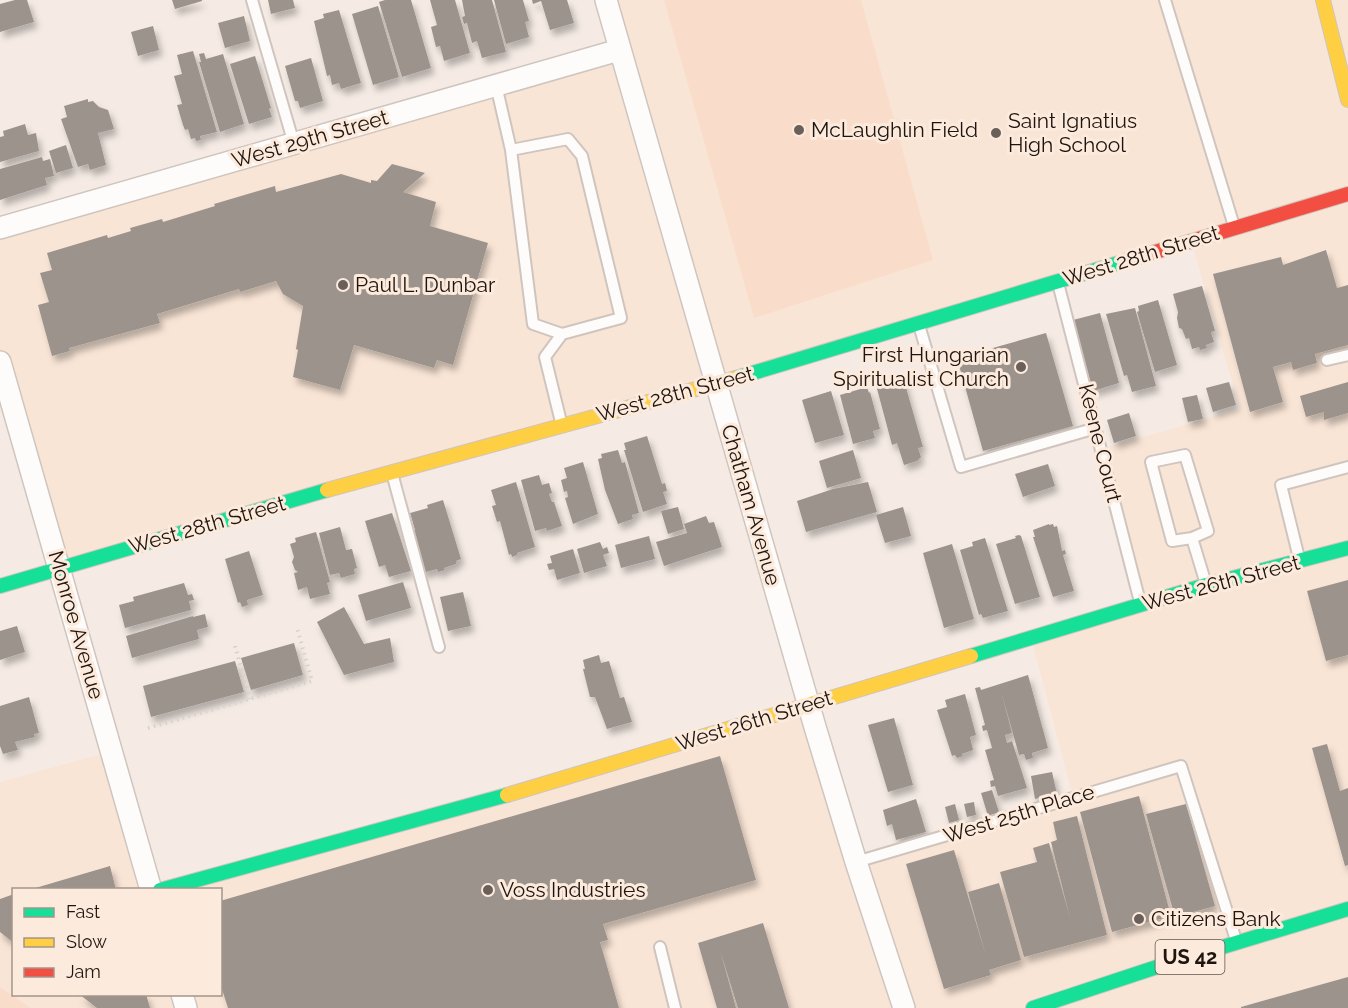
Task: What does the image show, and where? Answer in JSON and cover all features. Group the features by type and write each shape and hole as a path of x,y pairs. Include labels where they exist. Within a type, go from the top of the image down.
{"street":[{"name":"Chatham Avenue","path":"606,0 809,704 856,862 904,1008"},
{"path":"1323,0 1348,100"},
{"name":"West 29th Street","path":"0,228 619,50"},
{"name":"West 28th Street","path":"0,586 391,471 715,384 1348,194"},
{"name":"Monroe Avenue","path":"0,362 150,888"},
{"name":"West 26th Street","path":"167,888 481,803 1206,585 1348,548"},
{"name":"US 42","path":"1033,1008 1348,909"}],"lane":[{"path":"252,0 294,144"},
{"path":"1165,0 1235,228"},
{"path":"496,86 511,150 533,324 562,334 621,318 582,156 568,139 511,150"},
{"name":"Keene Court","path":"1058,280 1141,605"},
{"path":"918,322 961,467 1096,428"},
{"path":"561,425 545,357 562,334"},
{"path":"1327,360 1348,355"},
{"path":"1185,455 1208,531 1192,538 1173,542 1151,462 1185,455"},
{"path":"1300,562 1281,485 1348,467"},
{"path":"391,471 439,647"},
{"path":"1192,538 1206,585"},
{"name":"West 25th Place","path":"856,862 1181,766 1238,943"},
{"path":"660,947 675,1008"}],"path":[{"path":"148,728 312,681 297,628"},
{"path":"235,645 250,699"}],"shaded area":[{"path":"606,0 1348,0 1348,1008 31,1008 13,996 222,996 222,888 153,888 799,702 856,862 1073,797 1031,638 1141,605 1101,449 1240,409 1191,241 60,568 0,362 0,228 619,50"},
{"name":"McLaughlin Field","path":"664,0 861,0 933,260 754,318"},
{"path":"112,751 153,888 12,888 12,995 0,987 0,782"},
{"path":"0,987 31,1008 0,1008"}],"building":[{"path":"27,0 34,22 0,32 0,4"},
{"path":"172,0 202,0 202,1 175,9"},
{"path":"268,0 293,0 295,8 271,14"},
{"path":"411,0 431,68 402,77 379,2"},
{"path":"430,0 455,0 470,53 444,61 440,46 436,47 431,27 437,25"},
{"path":"462,0 492,0 506,52 482,58 477,41 472,43 467,23 464,24"},
{"path":"494,0 523,0 529,21 525,22 529,37 506,44"},
{"path":"532,0 567,0 574,23 550,30 541,1 533,4"},
{"path":"378,6 399,77 373,85 352,14"},
{"path":"339,10 361,83 341,89 339,83 332,85 330,75 327,76 314,21 324,18 323,14"},
{"path":"244,16 250,41 225,48 218,23"},
{"path":"153,26 159,50 138,56 131,32"},
{"path":"193,51 217,132 200,136 201,140 196,141 195,138 191,139 188,129 185,130 183,125 177,105 182,104 174,76 182,74 177,55"},
{"path":"204,53 206,59 223,54 244,124 220,132 199,62 201,62 199,54"},
{"path":"255,56 272,117 249,124 230,64"},
{"path":"311,58 323,101 300,108 298,101 295,101 285,66"},
{"path":"88,99 88,102 93,101 99,107 108,110 114,129 98,133 106,165 90,170 88,164 78,167 61,119 67,117 64,106"},
{"path":"25,124 28,135 36,133 39,151 0,162 0,137 4,136 3,131"},
{"path":"66,145 73,168 56,173 49,151"},
{"path":"42,157 43,161 50,159 54,176 45,178 47,185 0,200 0,169"},
{"path":"392,164 425,173 403,192 436,202 430,226 488,243 453,365 437,360 434,368 354,345 340,390 293,377 303,306 283,294 276,281 240,292 239,289 157,314 160,323 69,348 70,351 52,356 38,305 49,302 40,273 52,270 47,253 107,235 108,238 131,231 130,228 162,219 163,222 275,186 276,192 341,174 371,183 371,180 377,181"},
{"path":"1326,250 1337,288 1348,285 1348,345 1315,354 1317,363 1293,370 1291,362 1273,367 1283,402 1250,412 1213,274 1281,257 1283,265"},
{"path":"1202,286 1215,331 1211,332 1214,342 1200,350 1199,347 1192,349 1189,338 1186,339 1182,329 1179,328 1173,294"},
{"path":"1158,300 1177,365 1155,372 1137,312 1139,311 1138,306"},
{"path":"1135,308 1156,386 1132,392 1127,375 1124,376 1106,314"},
{"path":"1100,313 1119,383 1093,391 1073,320"},
{"path":"1046,333 1073,426 983,451 957,358"},
{"path":"903,377 923,447 918,448 921,457 917,461 904,465 897,443 892,445 876,385"},
{"path":"1229,382 1236,405 1213,412 1206,388"},
{"path":"1348,382 1348,413 1324,420 1324,412 1306,417 1300,396"},
{"path":"867,387 880,429 873,431 875,438 853,444 840,395"},
{"path":"831,391 844,435 815,443 802,400"},
{"path":"1197,395 1203,419 1188,422 1182,398"},
{"path":"1129,413 1136,436 1114,443 1107,420"},
{"path":"647,436 662,484 665,483 667,491 663,492 667,504 643,512 624,450 626,450 624,443"},
{"path":"618,450 622,463 625,462 639,513 632,515 633,519 618,524 605,490 598,459 602,458 601,454"},
{"path":"853,450 861,478 827,488 819,461"},
{"path":"583,462 598,514 573,524 565,498 568,497 567,491 564,492 561,480 567,478 564,468"},
{"path":"1048,464 1055,486 1023,497 1015,474"},
{"path":"539,475 542,485 549,483 552,493 549,494 562,526 547,531 546,528 535,531 521,480"},
{"path":"516,482 535,547 512,557 511,554 509,555 500,521 497,522 492,506 496,505 491,490"},
{"path":"868,482 877,512 806,532 797,501 833,489"},
{"path":"443,500 461,559 456,561 456,564 444,568 445,570 438,572 437,569 422,573 410,531 415,530 410,513 428,508 427,505"},
{"path":"678,507 684,529 668,534 661,511"},
{"path":"903,507 911,536 885,543 876,515"},
{"path":"392,513 411,571 389,577 385,565 379,567 365,521"},
{"path":"706,516 709,523 714,522 722,547 664,566 656,542 687,533 684,524"},
{"path":"1049,524 1057,526 1074,591 1053,597 1033,537 1035,537 1033,530"},
{"path":"340,527 346,550 352,549 357,568 354,569 355,574 341,578 339,573 330,575 319,533"},
{"path":"316,532 330,582 327,583 330,594 310,599 307,587 298,590 294,573 298,572 292,562 294,557 290,544 296,542 295,538"},
{"path":"1019,535 1040,597 1015,604 996,544"},
{"path":"649,536 655,559 621,568 615,545"},
{"path":"985,538 1008,611 983,618 981,614 979,615 960,550 973,546 972,542"},
{"path":"600,542 603,549 607,547 609,553 603,555 607,566 584,573 577,549"},
{"path":"952,544 974,619 944,628 923,553"},
{"path":"573,549 580,573 557,580 554,569 549,570 547,564 552,563 550,556"},
{"path":"249,551 263,595 247,600 248,605 242,607 240,602 238,603 225,559"},
{"path":"1348,580 1348,655 1326,661 1307,591"},
{"path":"403,582 411,608 366,621 358,595"},
{"path":"184,583 188,595 192,594 194,600 189,601 191,610 125,628 119,605 134,601 133,597"},
{"path":"463,592 471,626 448,631 440,597"},
{"path":"344,607 364,644 390,638 394,662 344,675 317,622"},
{"path":"205,614 208,627 197,630 199,639 132,658 126,636"},
{"path":"17,626 25,652 0,660 0,631"},
{"path":"294,643 303,675 251,690 241,658"},
{"path":"599,655 601,663 609,661 620,698 624,697 632,722 607,729 595,697 590,697 583,660"},
{"path":"235,661 244,692 151,717 143,686"},
{"path":"1028,675 1048,748 1032,753 1033,758 1026,760 1024,754 1019,755 1001,691 1012,733 1005,735 1007,743 1012,741 1027,788 998,796 995,786 991,787 990,781 994,780 985,750 992,748 987,730 983,731 982,726 985,725 975,688 980,687 981,690"},
{"path":"965,694 976,735 970,737 973,750 957,758 955,755 952,756 937,710 947,707 945,700"},
{"path":"29,697 39,733 34,734 35,737 15,742 18,750 3,754 0,746 0,706"},
{"path":"894,718 913,785 888,792 868,725"},
{"path":"1327,744 1340,791 1348,788 1348,865 1345,866 1312,748"},
{"name":"Voss Industries","path":"720,756 756,880 603,924 608,940 600,942 619,1008 228,1008 222,989 222,900"},
{"path":"1052,772 1057,794 1035,799 1031,776"},
{"path":"992,790 999,812 988,816 981,793"},
{"path":"1139,796 1171,916 1112,932 1080,812"},
{"path":"916,799 926,832 896,840 892,824 887,826 883,810"},
{"path":"974,802 976,815 967,817 964,804"},
{"path":"955,804 959,820 949,823 945,807"},
{"path":"1186,804 1215,906 1175,917 1146,814"},
{"path":"1077,816 1107,935 1024,957 1000,872 1037,862 1033,848 1049,843 1070,918 1051,842 1057,840 1053,822"},
{"path":"954,850 986,956 968,892 999,883 1021,960 989,970 991,975 944,989 906,864"},
{"path":"110,866 116,888 35,888"},
{"path":"12,895 12,941 0,932 0,899"},
{"path":"763,923 789,1008 738,1008 720,950 736,1008 717,1008 698,943"},
{"path":"1348,977 1348,1008 1241,1008 1241,1007"},
{"path":"82,996 147,996 150,1008 97,1008"}],"traffic: fast":[{"path":"736,378 1132,259"},
{"path":"0,586 327,490"},
{"path":"971,656 1206,585 1348,548"},
{"path":"167,888 507,795"},
{"path":"1033,1008 1163,965 1348,909"}],"traffic: slow":[{"path":"1323,0 1348,100"},
{"path":"327,490 736,378"},
{"path":"507,795 971,656"}],"traffic: jam":[{"path":"1132,259 1348,194"}],"place":[{"name":"McLaughlin Field","path":"799,130"},
{"name":"Saint Ignatius High School","path":"996,133"},
{"name":"Paul L. Dunbar","path":"343,285"},
{"name":"First Hungarian Spiritualist Church","path":"1021,367"},
{"name":"Voss Industries","path":"488,890"},
{"name":"Citizens Bank","path":"1139,919"}]}
